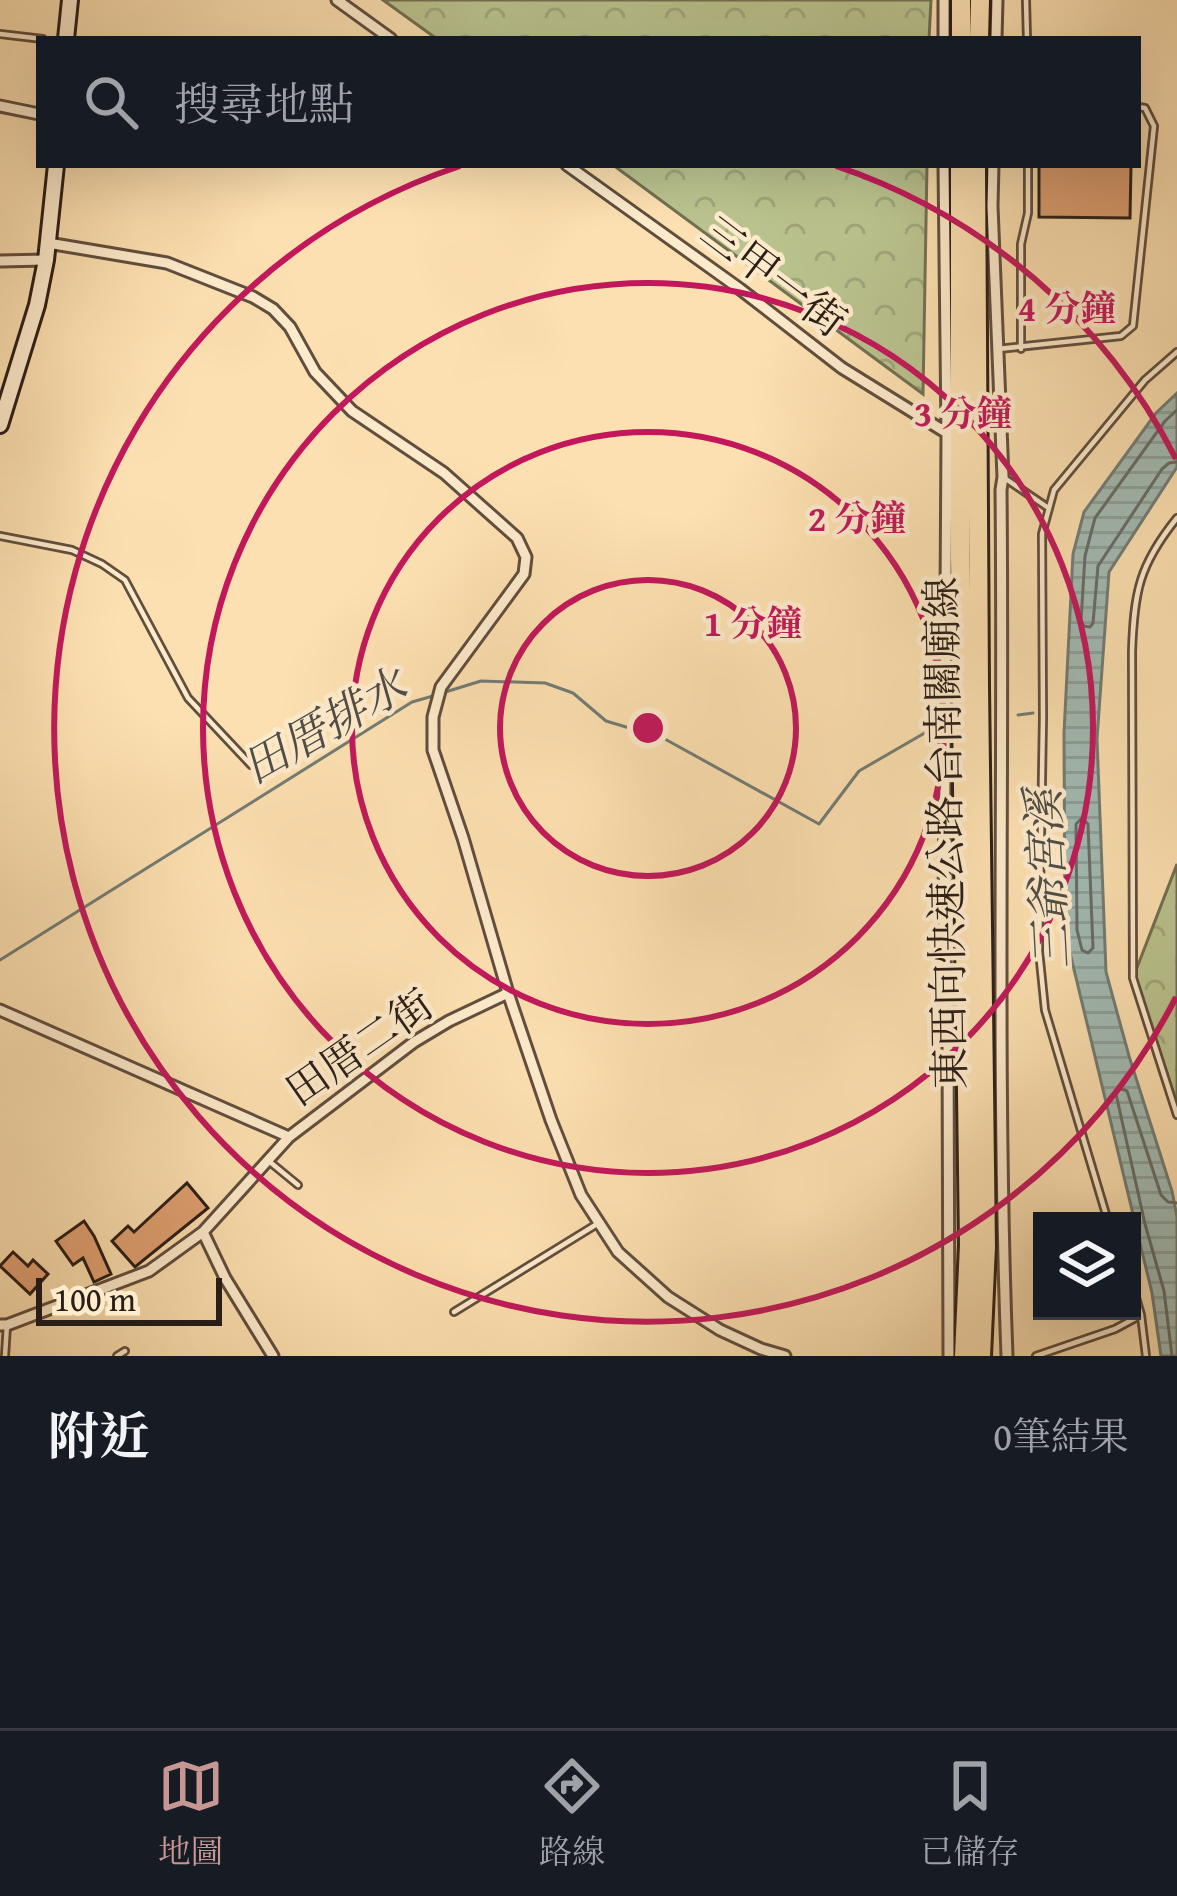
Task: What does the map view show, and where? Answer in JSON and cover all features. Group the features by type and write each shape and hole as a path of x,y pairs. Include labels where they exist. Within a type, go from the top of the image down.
{"highway":[{"path":"961,0 961,36"},
{"path":"979,36 980,0"},
{"name":"東西向快速公路 台南關廟線","path":"960,168 960,557 981,1356"},
{"name":"東西向快速公路 台南關廟線","path":"964,1356 977,1246 976,168"}],"street":[{"path":"66,36 70,0"},
{"path":"337,0 387,36"},
{"path":"944,0 944,36"},
{"path":"996,36 997,0"},
{"path":"0,106 36,113"},
{"path":"0,425 38,305 56,168"},
{"name":"三甲一街","path":"571,168 842,368 947,433"},
{"path":"944,168 944,928 950,1356"},
{"path":"993,168 1003,477 1000,959 1007,1356"},
{"path":"48,243 167,263 254,297 290,327 315,372 352,411 445,472 517,538 526,557 524,574 440,692 433,717 433,750 508,993 580,1195 618,1252 668,1297 720,1330 785,1356"},
{"path":"0,261 46,260"},
{"name":"田厝二街","path":"4,1325 149,1271 203,1232 289,1137 414,1042 508,993"},
{"path":"0,1010 289,1137"},
{"path":"203,1232 273,1356"}],"lane":[{"path":"1026,0 1027,36"},
{"path":"0,34 36,38"},
{"path":"998,349 1121,336 1133,326 1154,126 1141,107"},
{"path":"1022,349 1021,244 1028,213 1028,168"},
{"path":"1105,1212 1045,1010 1039,951 1042,534 1054,490 1145,380 1177,352"},
{"path":"1003,477 1047,507"},
{"path":"1177,518 1141,575 1134,604 1132,978 1177,1115"},
{"path":"0,536 72,550 124,580 188,698 251,765"},
{"path":"266,1160 298,1185"},
{"path":"454,1312 597,1224"},
{"path":"1141,1315 1146,1356"},
{"path":"1036,1356 1132,1320"},
{"path":"4,1325 5,1356"},
{"path":"117,1356 125,1351"}],"green space":[{"path":"383,0 931,0 929,36 433,36"},
{"path":"617,168 927,168 923,394"},
{"path":"1177,864 1177,1115 1133,978"}],"water":[{"path":"1177,393 1177,467 1109,572 1097,739 1106,972 1177,1217 1177,1356 1161,1356 1141,1247 1141,1212 1132,1212 1065,932 1064,733 1073,554 1084,512 1156,413"}],"building":[{"path":"1039,168 1131,168 1130,218 1039,217"},
{"path":"187,1183 208,1208 135,1267 112,1241 128,1226 134,1232"},
{"path":"84,1221 111,1274 94,1282 83,1258 73,1265 56,1241"},
{"path":"13,1252 28,1266 33,1260 48,1274 30,1294 0,1266"}],"waterway":[{"name":"田厝排水","path":"442,693 481,681 545,683 573,693 606,721 663,738 819,824 859,771 935,727"},
{"name":"田厝排水","path":"0,960 412,702 433,696"},
{"name":"田厝排水","path":"1018,715 1033,713"}],"water label":[{"name":"三爺宮溪","path":"1047,879"}]}
